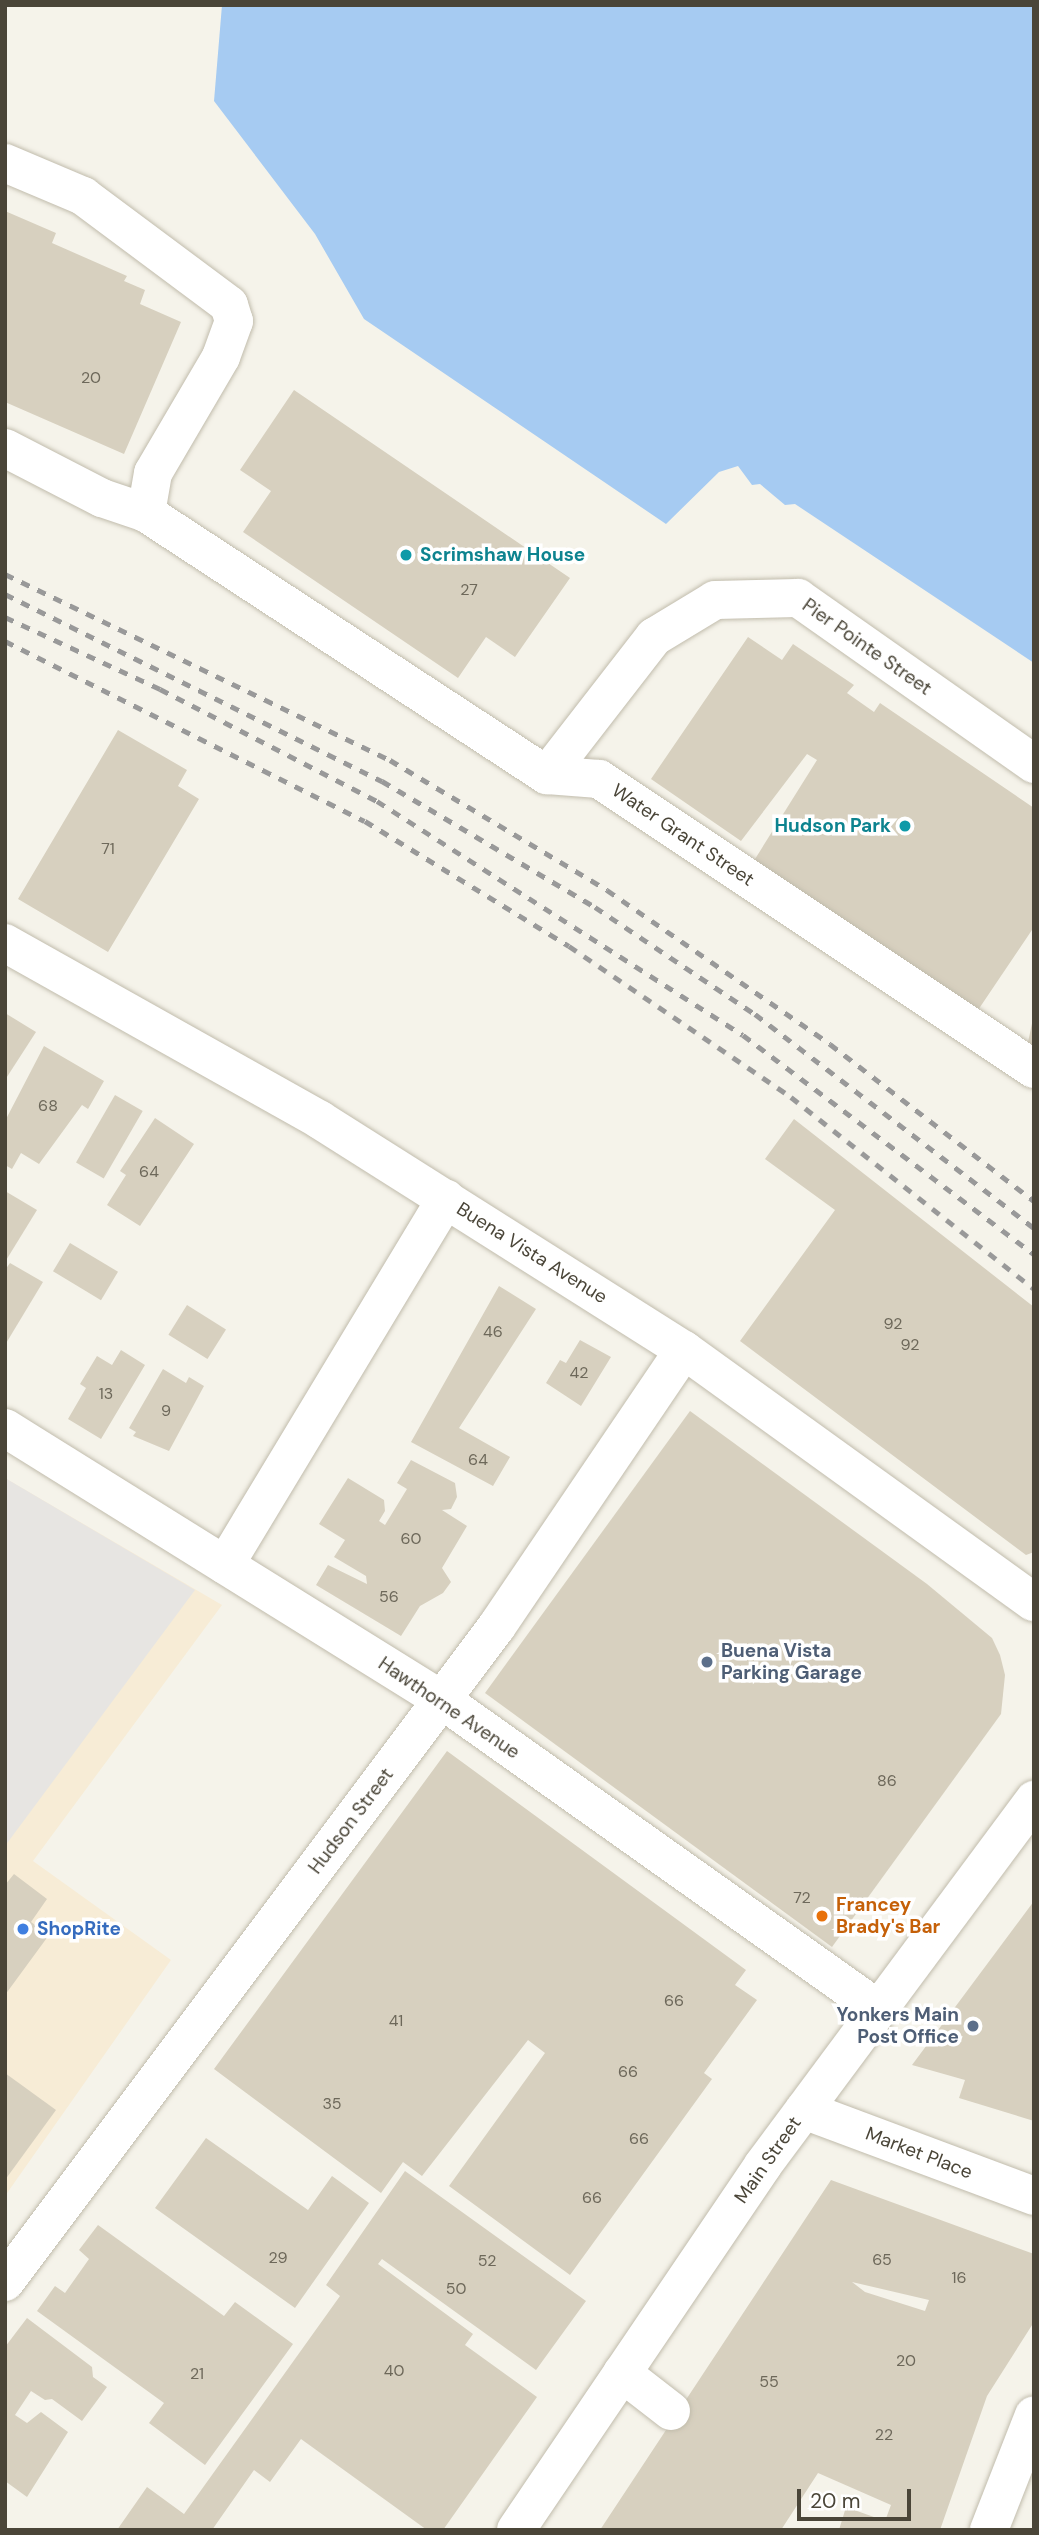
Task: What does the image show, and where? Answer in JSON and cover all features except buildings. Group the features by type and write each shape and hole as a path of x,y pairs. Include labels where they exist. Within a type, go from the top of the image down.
{"street":[{"path":"5,163 83,196 229,305 234,321 221,357 153,473 146,513"},
{"name":"Water Grant Street","path":"5,448 102,498 146,513 547,775 599,779 1034,1069"},
{"name":"Pier Pointe Street","path":"547,775 654,637 715,600 798,598 1034,764"},
{"name":"Buena Vista Avenue","path":"5,943 320,1119 684,1350 1034,1602"},
{"path":"225,1565 446,1199"},
{"name":"Hudson Street","path":"5,2282 498,1626 684,1350"},
{"name":"Hawthorne Avenue","path":"5,1428 442,1700 878,2009"},
{"name":"Main Street","path":"516,2530 804,2110 1034,1800"},
{"name":"Market Place","path":"804,2110 1034,2196"},
{"path":"622,2374 671,2410"},
{"path":"989,2530 1034,2415"}],"shaded area":[{"path":"5,1478 222,1605 33,1861 171,1960 5,2196"},
{"path":"5,1478 195,1590 5,1846"}],"water":[{"path":"222,5 1034,5 1034,663 795,504 785,505 760,484 752,485 738,466 719,472 666,524 364,319 315,234 214,101"}],"railway":[{"path":"5,574 390,760 607,890 830,1044 1034,1201"},
{"path":"5,594 382,781 595,907 755,1014 1034,1228"},
{"path":"5,617 160,689 377,801 743,1035 1034,1254"},
{"path":"5,641 365,821 569,946 791,1097 1034,1289"}],"place":[{"name":"Scrimshaw House","path":"406,555"},
{"name":"Hudson Park","path":"905,826"},
{"name":"Buena Vista Parking Garage","path":"707,1662"},
{"name":"Francey Brady's Bar","path":"822,1916"},
{"name":"ShopRite","path":"23,1929"},
{"name":"Yonkers Main Post Office","path":"973,2026"}]}
